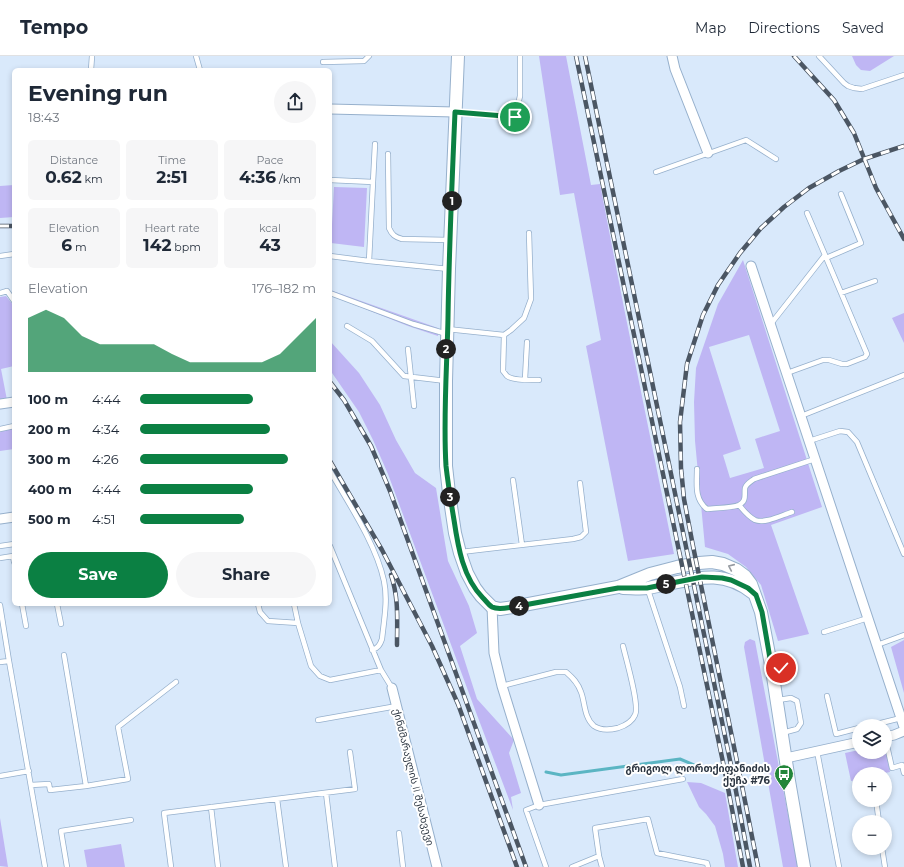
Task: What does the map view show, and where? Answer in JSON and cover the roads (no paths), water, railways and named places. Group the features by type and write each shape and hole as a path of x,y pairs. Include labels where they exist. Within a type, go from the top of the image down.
{"street":[{"path":"458,56 447,332 446,466 450,499 460,552 467,573 475,588 492,607 500,609 618,588 647,588 702,577 731,580 748,588 756,595"},
{"path":"672,56 708,153"},
{"path":"332,109 455,112"},
{"path":"751,266 903,723"},
{"path":"0,404 12,402"},
{"path":"0,517 12,517"},
{"path":"618,588 650,574 677,567 712,562 723,564 737,570 745,576 751,584 762,612 804,867"},
{"path":"492,607 494,654 502,686 539,805"},
{"name":"ქინძმარაულის II შესახვევი","path":"392,688 436,867"},
{"path":"892,735 904,731"},
{"path":"786,758 852,744"}],"lane":[{"path":"91,68 92,56"},
{"path":"196,56 199,68"},
{"path":"323,62 364,60 369,56"},
{"path":"455,112 515,117 520,96 520,56"},
{"path":"819,56 844,83 854,88 862,89 904,75"},
{"path":"656,172 746,140 776,159"},
{"path":"369,261 376,144"},
{"path":"388,154 389,228 392,234 396,238 402,239 450,240"},
{"path":"332,180 373,182"},
{"path":"770,324 826,256 861,244 841,194"},
{"path":"787,373 823,360 847,364 865,357 867,354 808,213"},
{"path":"332,294 413,324 447,332 504,335 524,318 531,299 529,234"},
{"path":"0,256 12,254"},
{"path":"332,256 449,269"},
{"path":"841,293 875,281"},
{"path":"0,293 7,291 12,299"},
{"path":"8,294 12,291"},
{"path":"347,326 372,341 404,376 446,381"},
{"path":"504,335 503,371 506,376 511,378 539,380"},
{"path":"525,379 527,342"},
{"path":"408,349 414,406"},
{"path":"801,416 904,375"},
{"path":"0,429 12,426"},
{"path":"809,441 840,432 848,432 857,442 904,554"},
{"path":"697,469 697,488 699,500 703,506 707,509 734,507 743,502 745,498 745,488 748,483 754,479 815,459"},
{"path":"332,474 363,527 378,561 384,582 385,600 382,639 380,645 372,650"},
{"path":"513,480 522,545"},
{"path":"460,552 581,537 586,532 580,483"},
{"path":"739,505 755,520 764,521 792,512"},
{"path":"0,546 12,544"},
{"path":"332,551 372,650 381,670 392,688"},
{"path":"0,558 12,556"},
{"path":"647,588 680,687 684,706"},
{"path":"0,605 45,867"},
{"path":"22,606 26,626"},
{"path":"57,606 61,624"},
{"path":"258,606 260,612 268,621 298,623"},
{"path":"294,606 311,666 320,676 330,680 381,670"},
{"path":"824,632 868,618"},
{"path":"877,645 904,635"},
{"path":"502,686 556,672 566,672 576,681 581,692 588,718 594,726 604,730 617,728 628,723 636,715 636,703 623,646"},
{"path":"64,654 86,786"},
{"path":"0,662 9,661"},
{"path":"772,670 788,665"},
{"path":"31,785 49,784 50,790 128,779 118,727 176,682"},
{"path":"827,696 836,734 852,730"},
{"path":"777,700 791,698 797,701 801,723 797,729 782,733"},
{"path":"318,720 397,706"},
{"path":"892,724 903,723"},
{"path":"817,751 839,867"},
{"path":"171,867 164,813 355,789 350,752"},
{"path":"890,759 892,768 902,766 904,773"},
{"path":"0,776 29,771"},
{"path":"546,867 526,810 539,805 683,779"},
{"path":"326,793 335,867"},
{"path":"277,799 286,867"},
{"path":"211,807 218,867"},
{"path":"602,867 595,828 648,819 657,854 707,863 708,867"},
{"path":"67,867 61,831 131,820"},
{"path":"400,833 403,867"},
{"path":"883,855 885,867"},
{"path":"572,867 599,856"}],"waterway":[{"path":"546,772 561,775 680,759 713,773"}],"railway":[{"path":"576,56 724,767 743,867"},
{"path":"585,56 733,775 750,867"},
{"path":"794,56 834,100 854,133 876,188 904,239"},
{"path":"758,867 684,499 681,468 680,422 687,364 703,315 718,285 740,253 761,228 784,207 809,188 864,159 904,146"},
{"path":"0,226 12,226"},
{"path":"332,385 344,400 371,446 390,491 526,867"},
{"path":"332,464 382,550 432,646 458,704 517,867"},
{"path":"391,575 394,584 396,601 397,645"}],"place":[{"name":"გრიგოლ ლორთქიფანიძის ქუჩა #76","path":"784,791"}]}
